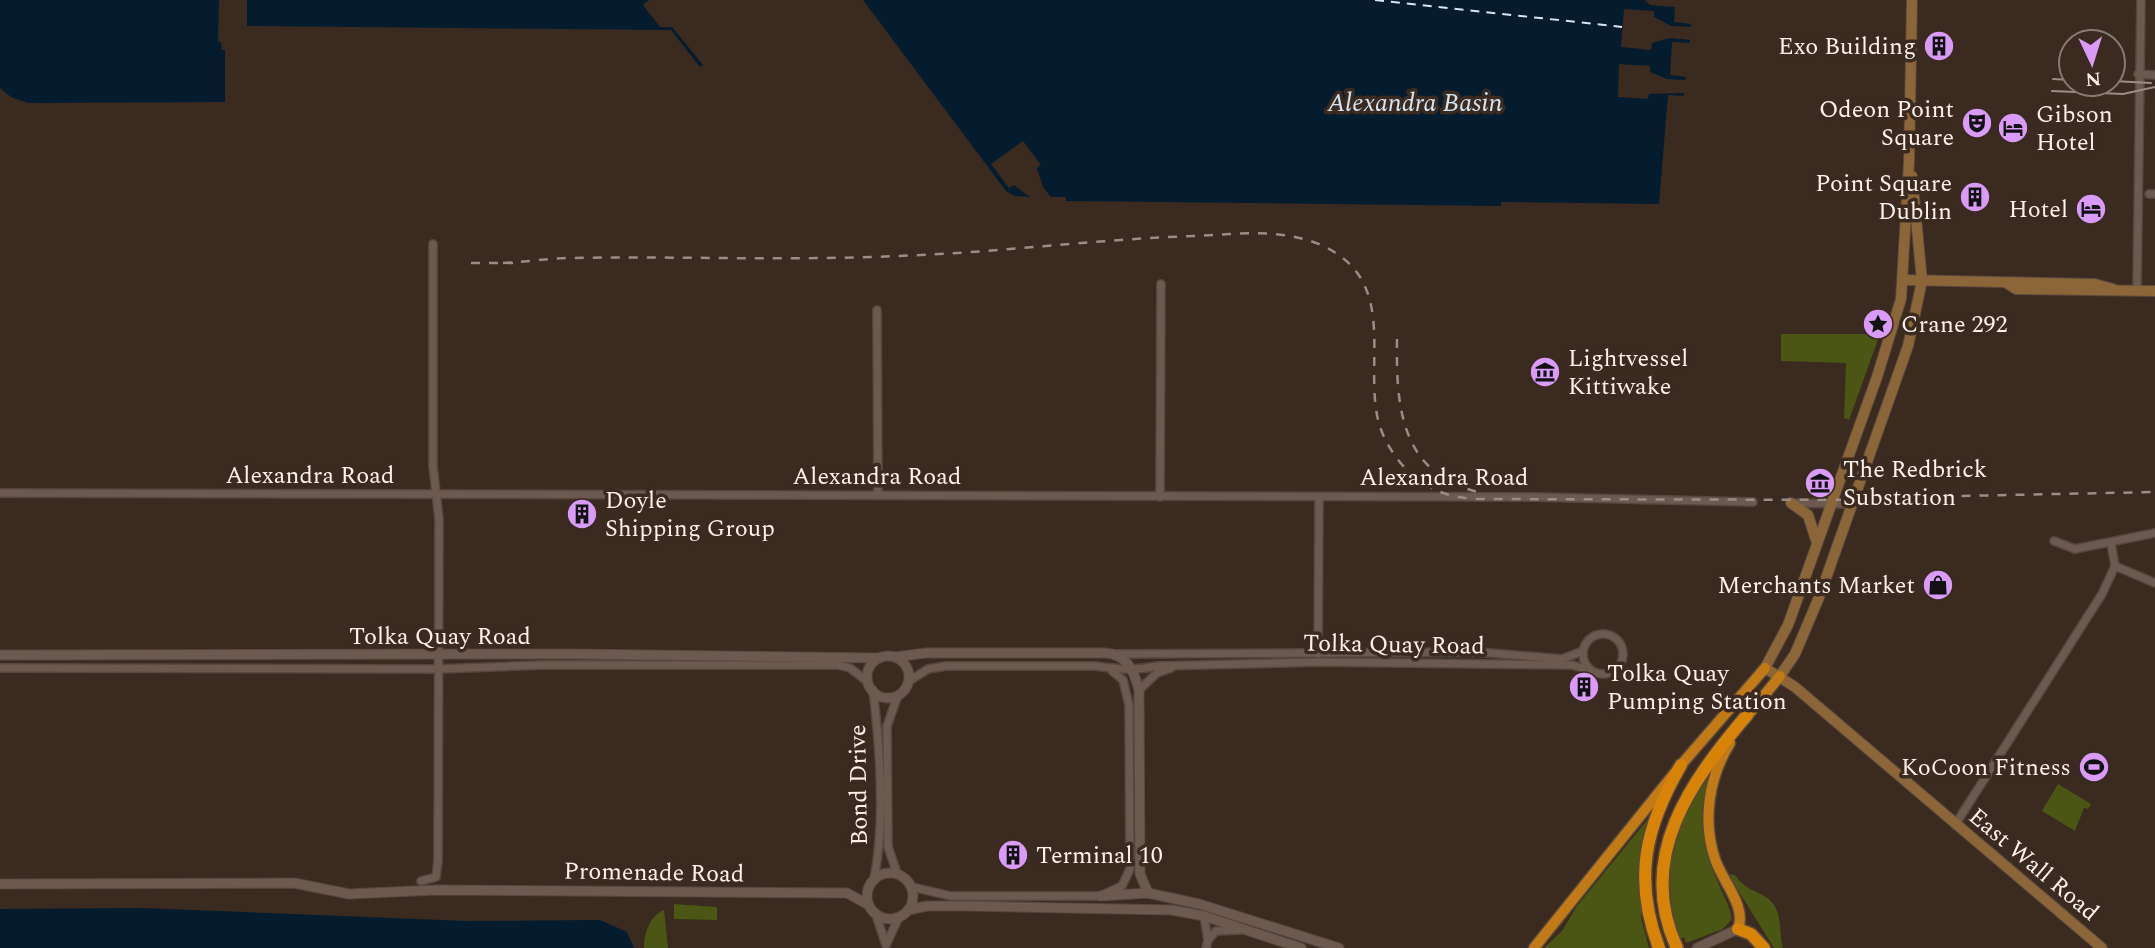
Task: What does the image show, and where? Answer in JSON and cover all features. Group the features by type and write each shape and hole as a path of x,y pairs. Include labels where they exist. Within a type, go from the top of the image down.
{"highway":[{"path":"1534,948 1681,765 1765,668"},
{"path":"1676,945 1664,884 1665,852 1672,823 1697,778 1780,676"},
{"path":"1747,715 1717,768 1708,817 1715,859 1738,907 1741,921 1738,929 1751,934 1763,948"},
{"path":"1659,948 1647,911 1646,855 1651,826 1664,794 1681,765"}],"main road":[{"path":"1765,668 1788,625 1877,377 1904,280 1912,0"},
{"path":"1780,676 1795,654 1816,606 1908,346 1922,281 1915,191 1909,162"},
{"path":"1904,280 2095,284 2113,289 2155,291"},
{"path":"1791,503 1801,508 1812,520 1816,544"},
{"name":"East Wall Road","path":"1765,668 1780,676 2102,948"}],"street":[{"path":"2137,290 2141,0"},
{"path":"2138,74 2155,75"},
{"path":"421,881 436,877 438,861 433,244"},
{"path":"1160,497 1161,284"},
{"path":"877,310 878,495"},
{"name":"Alexandra Road","path":"0,493 1644,498 1692,502 1753,502"},
{"path":"1318,662 1319,497"},
{"path":"1791,503 1851,503"},
{"path":"2054,541 2075,549 2155,533"},
{"path":"1955,825 2102,594 2115,566 2111,543"},
{"path":"2115,566 2155,583"},
{"path":"1599,634 1612,636 1622,645 1623,658 1615,671 1601,674 1591,670 1585,663 1583,651 1586,642 1599,634"},
{"name":"Tolka Quay Road","path":"895,657 926,653 1477,652 1562,659 1583,651"},
{"path":"1116,654 1134,670 1139,690 1140,874 1148,893"},
{"path":"1197,654 1197,666"},
{"name":"Tolka Quay Road","path":"0,655 879,658"},
{"path":"895,657 905,664 909,681 898,695 882,696 870,686 869,670 879,658 895,657"},
{"name":"Tolka Quay Road","path":"909,681 936,666 1095,666 1111,670 1134,670 1318,662 1572,665 1591,670"},
{"name":"Tolka Quay Road","path":"0,668 438,669 543,665 838,665 850,668 870,686"},
{"path":"1139,690 1157,673 1175,667"},
{"path":"1100,897 1122,886 1129,869 1129,705 1123,680 1111,670"},
{"name":"Bond Drive","path":"870,686 879,807 879,855 874,878"},
{"name":"Bond Drive","path":"897,873 888,847 887,726 898,695"},
{"path":"886,946 876,915 867,904 866,891 874,878 887,872 897,873 912,887 951,896 1100,897 1148,893 1235,913 1339,948"},
{"name":"Promenade Road","path":"0,884 294,883 349,894 436,890 847,893 867,904"},
{"path":"908,910 913,896 912,887"},
{"path":"886,946 899,917 908,910 927,906 1129,907 1204,916 1301,948"},
{"path":"876,915 886,919 899,917"},
{"path":"1204,916 1207,944"},
{"path":"1207,944 1216,931 1244,929"},
{"path":"1697,948 1738,929"}],"green space":[{"path":"1781,334 1880,334 1849,420 1844,418 1846,363 1781,361"},
{"path":"1713,763 1704,806 1705,835 1711,863 1732,919 1723,929 1686,943 1684,937 1680,939 1672,909 1670,877 1673,845 1685,808"},
{"path":"2058,784 2091,804 2088,809 2084,808 2075,831 2042,811"},
{"path":"1648,819 1641,868 1641,918 1649,948 1544,948 1562,931 1577,906"},
{"path":"1728,874 1735,875 1745,886 1766,897 1774,905 1783,948 1774,948"},
{"path":"674,904 717,907 717,920 674,919"},
{"path":"664,910 668,948 644,948 649,926 655,916"}],"water":[{"path":"0,0 219,0 218,42 221,42 222,50 225,50 225,102 28,103 11,97 0,88"},
{"path":"247,0 649,0 643,5 660,27 672,27 703,65 700,67 671,30 247,26"},
{"name":"Alexandra Basin","path":"863,0 1645,0 1650,5 1675,7 1674,22 1691,24 1691,27 1671,26 1654,17 1654,11 1624,9 1621,47 1651,50 1652,43 1670,38 1690,40 1690,43 1672,42 1670,75 1686,77 1685,80 1667,79 1650,72 1650,66 1619,64 1618,97 1648,99 1649,94 1684,93 1684,96 1668,95 1659,204 1501,202 1501,206 1066,201 1066,197 1051,197 1043,187 1037,168 1041,165 1023,141 991,164 1009,188 1014,185 1030,197 1015,196 1006,191"},
{"path":"141,908 466,921 600,920 627,932 634,948 0,948 0,909"}],"ferry route":[{"path":"1375,0 1622,27"}],"tram line":[{"path":"2053,79 2057,79"},
{"path":"2127,82 2151,83"},
{"path":"2052,91 2123,94 2155,87"}],"railway":[{"path":"503,263 573,258 856,257 1228,234 1291,236 1321,245 1345,260 1361,278 1370,299 1375,396 1383,435 1395,456 1411,474 1432,488 1448,494 1474,499 1905,500 1960,496 2155,492"},
{"path":"471,263 513,263"},
{"path":"1397,339 1398,389 1408,435 1419,454 1434,471 1455,484 1482,493"}],"place":[{"name":"Exo Building","path":"1939,46"},
{"name":"Odeon Point Square","path":"1977,123"},
{"name":"Gibson Hotel","path":"2013,128"},
{"name":"Point Square Dublin","path":"1975,197"},
{"name":"Hotel","path":"2091,209"},
{"name":"Crane 292","path":"1878,324"},
{"name":"Lightvessel Kittiwake","path":"1545,372"},
{"name":"The Redbrick Substation","path":"1820,483"},
{"name":"Doyle Shipping Group","path":"582,514"},
{"name":"Merchants Market","path":"1938,585"},
{"name":"Tolka Quay Pumping Station","path":"1584,687"},
{"name":"KoCoon Fitness","path":"2094,767"},
{"name":"Terminal 10","path":"1013,855"}]}
